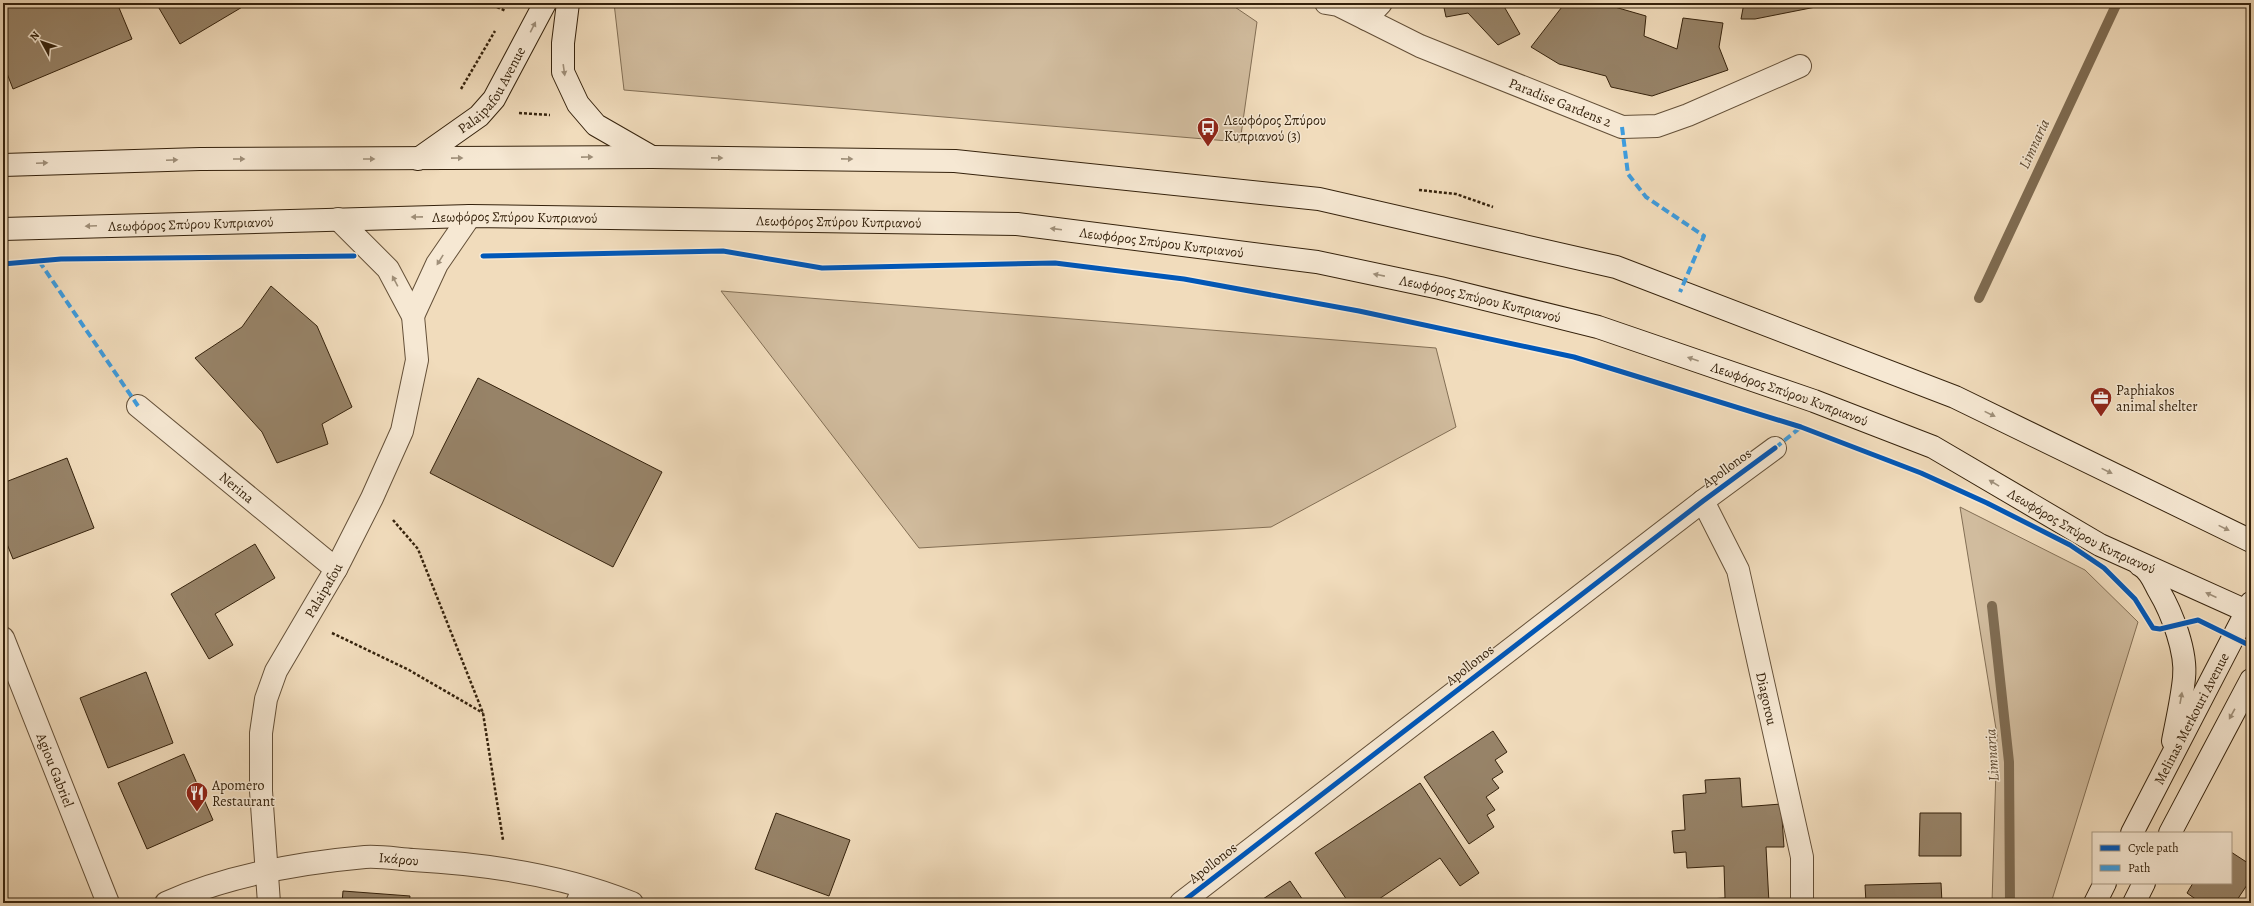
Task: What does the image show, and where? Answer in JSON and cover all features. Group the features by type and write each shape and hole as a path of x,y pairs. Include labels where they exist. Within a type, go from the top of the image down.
{"main road":[{"name":"Palaipafou Avenue","path":"418,159 479,116 494,99 545,3"},
{"path":"568,3 563,43 563,72 578,104 596,125 652,157"},
{"path":"1366,19 1381,3"},
{"name":"Paradise Gardens 2","path":"1334,4 1420,46 1622,127 1657,126 1688,115 1800,66"},
{"path":"3,165 200,159 652,157 954,161 1319,199 1616,267 1955,397 2251,541"},
{"path":"413,316 437,264 470,216"},
{"name":"Λεωφόρος Σπύρου Κυπριανού","path":"3,229 338,218 470,216 1017,224 1325,264 1440,288 1598,327 1814,401 1933,447 2100,546 2250,609"},
{"path":"338,218 388,269 413,316"},
{"name":"Palaipafou","path":"269,903 261,791 261,733 266,698 276,671 307,621 336,569 372,498 402,431 417,360 413,316"},
{"name":"Nerina","path":"138,406 336,569"},
{"name":"Apollonos","path":"1181,903 1703,501 1775,448"},
{"name":"Diagorou","path":"1703,501 1738,570 1802,857 1802,903"},
{"path":"2100,546 2146,568 2176,625 2185,676 2169,764"},
{"name":"Melinas Merkouri Avenue","path":"2133,832 2250,609"},
{"name":"Agiou Gabriel","path":"3,638 108,903"},
{"path":"2171,832 2251,680"},
{"name":"Ικάρου","path":"166,903 195,890 267,870 366,857 467,863 507,870 579,895 632,903"},
{"path":"2095,903 2104,884"},
{"path":"2134,903 2144,884"}],"path":[{"path":"488,3 506,11"},
{"path":"502,18 508,7"},
{"path":"461,91 499,24"},
{"path":"372,498 418,549 483,713 507,870"},
{"path":"307,621 409,670 483,713"}],"shaded area":[{"path":"614,3 1229,3 1257,22 1240,142 624,90"},
{"path":"721,291 1436,348 1456,427 1271,527 919,548"},
{"path":"1960,507 2085,570 2138,622 2051,903 1992,903 1997,735"}],"building":[{"path":"15,3 117,3 132,39 13,89 3,63 3,8"},
{"path":"156,3 249,3 180,44"},
{"path":"1443,3 1502,3 1520,34 1498,45 1468,13 1446,17"},
{"path":"1565,3 1601,3 1646,16 1644,36 1677,49 1683,18 1723,23 1719,47 1728,70 1652,96 1611,87 1606,76 1559,64 1531,47"},
{"path":"1744,3 1836,3 1755,19 1741,19"},
{"path":"271,286 317,326 352,407 322,424 328,444 277,463 262,432 195,358 242,327"},
{"path":"478,378 662,472 613,567 430,473"},
{"path":"67,458 94,528 13,559 3,534 3,483"},
{"path":"255,544 275,578 215,614 233,645 209,659 171,594"},
{"path":"146,672 173,743 108,768 80,698"},
{"path":"1493,731 1507,752 1495,760 1503,772 1492,779 1499,788 1486,797 1495,810 1487,815 1494,827 1469,844 1424,777"},
{"path":"184,754 213,820 147,849 118,783"},
{"path":"1740,778 1742,807 1781,804 1784,847 1766,847 1769,903 1693,903 1692,900 1725,898 1724,866 1687,868 1686,852 1674,853 1672,831 1685,830 1683,795 1706,793 1705,780"},
{"path":"1420,783 1479,873 1460,886 1440,858 1379,899 1381,903 1349,903 1315,853"},
{"path":"776,813 850,840 829,896 755,869"},
{"path":"1920,813 1961,813 1961,856 1919,856"},
{"path":"2232,853 2251,865 2251,879 2235,903 2201,903 2187,893 2192,884 2232,884"},
{"path":"1290,881 1305,903 1257,903"},
{"path":"1941,883 1942,903 1866,903 1865,885"},
{"path":"343,891 410,896 409,903 342,903"}],"waterway":[{"name":"Limnaria","path":"1979,298 2117,3"},
{"name":"Limnaria","path":"1992,606 2009,762 2010,903"}],"marked path":[{"path":"1622,127 1628,174 1646,197 1704,236 1680,292"},
{"path":"39,261 138,406"},
{"path":"1775,448 1801,427"}],"cycle path":[{"path":"483,256 723,251 822,268 1055,263 1184,279 1359,311 1574,357 1801,427 1921,473 1987,503 2070,545 2104,568 2135,599 2153,628 2160,629 2198,620 2251,646"},
{"path":"3,264 61,259 354,256"},
{"path":"1181,903 1703,501 1775,448"}],"place":[{"name":"Λεωφόρος Σπύρου Κυπριανού (3)","path":"1208,148"},
{"name":"Paphiakos animal shelter","path":"2101,418"},
{"name":"Apomero Restaurant","path":"197,812"}]}
